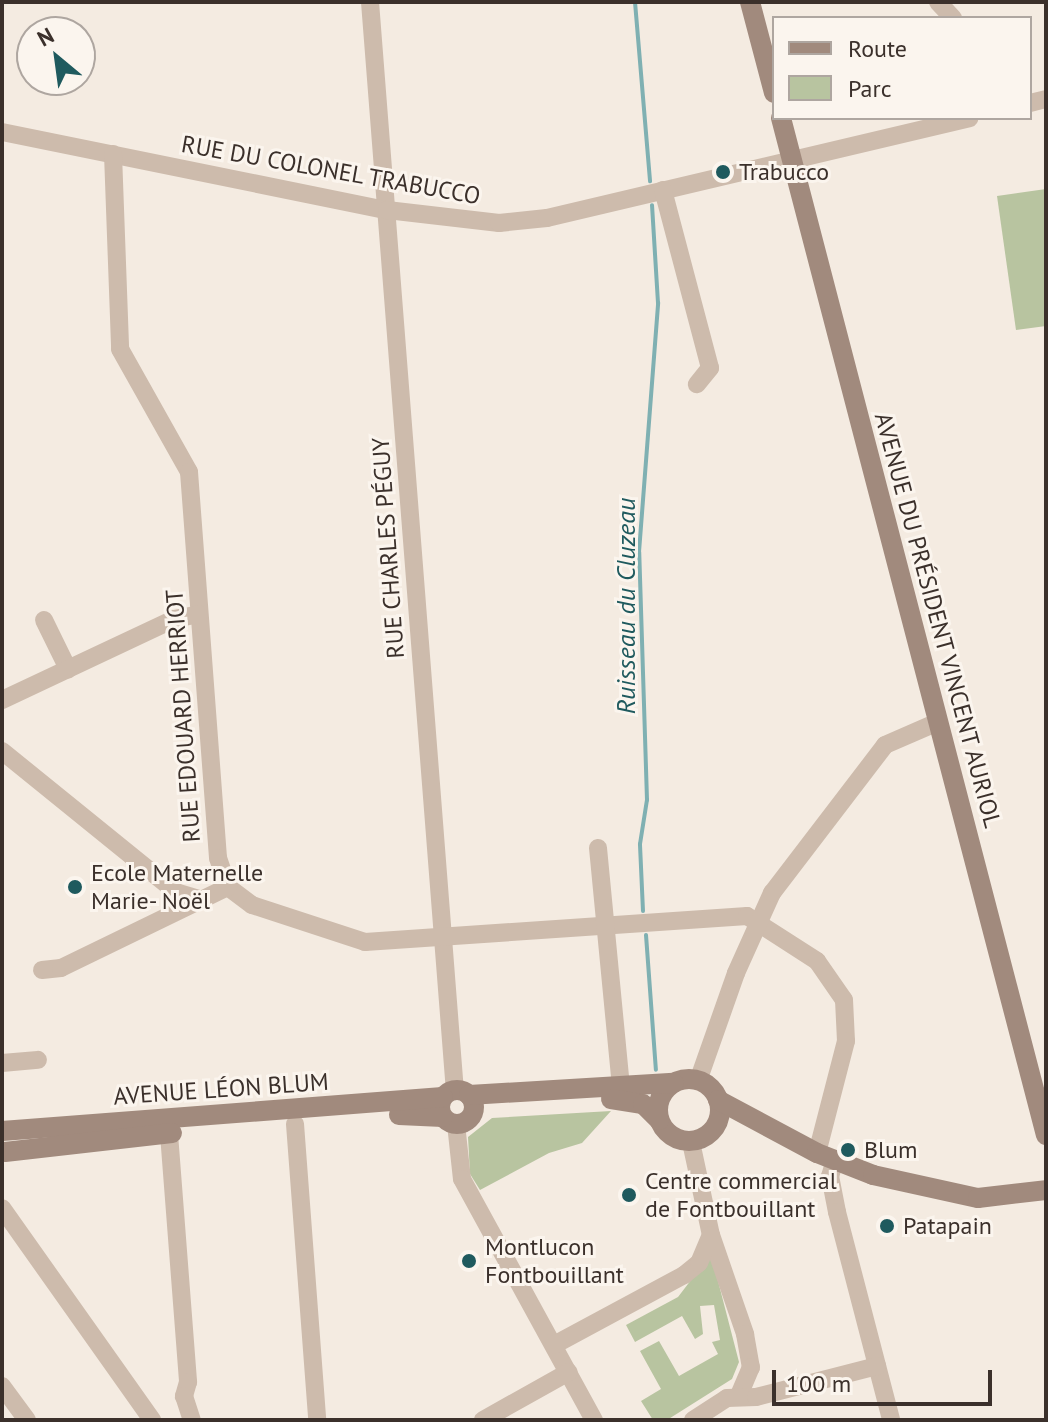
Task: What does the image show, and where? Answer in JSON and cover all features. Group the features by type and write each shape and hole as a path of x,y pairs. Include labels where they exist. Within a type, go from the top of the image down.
{"main road":[{"path":"750,2 772,85"},
{"name":"AVENUE DU PRÉSIDENT VINCENT AURIOL","path":"782,120 1046,1135"},
{"path":"698,1081 718,1100 746,1118 826,1157 927,1190 978,1198 1046,1190"},
{"name":"AVENUE LÉON BLUM","path":"3,1143 456,1106 698,1081"},
{"path":"659,1120 660,1099 674,1083"},
{"name":"AVENUE LÉON BLUM","path":"3,1143 295,1124 424,1113 456,1106 613,1099 643,1104 671,1137 691,1142"},
{"path":"715,1127 718,1100"},
{"path":"691,1142 715,1127 746,1118"}],"street":[{"name":"RUE CHARLES PÉGUY","path":"370,2 462,1179 594,1420"},
{"name":"RUE DU COLONEL TRABUCCO","path":"2,132 387,210 465,222 513,222 792,161 961,120"},
{"name":"RUE EDOUARD HERRIOT","path":"113,154 120,349 189,472 218,858 228,887"},
{"path":"663,190 710,368 697,384"},
{"path":"2,700 174,619 199,614"},
{"path":"44,620 68,669"},
{"path":"698,1081 772,893 885,745 938,722"},
{"path":"2,751 176,892 202,900"},
{"path":"598,848 621,1088"},
{"path":"42,970 61,968 228,887 252,905 337,937 365,942 736,914 760,923 817,961 844,1000 846,1041 826,1157 837,1212 891,1420"},
{"path":"176,892 177,913"},
{"path":"2,1063 38,1060"},
{"path":"295,1124 317,1420"},
{"path":"169,1134 188,1382 184,1396 192,1420"},
{"path":"691,1142 711,1235 745,1334 751,1367 739,1395"},
{"path":"2,1208 152,1420"},
{"path":"554,1345 684,1275 699,1263 711,1235"},
{"path":"693,1420 739,1395 756,1397 877,1366"},
{"path":"483,1420 569,1372"},
{"path":"2,1386 27,1420"},
{"path":"2,1398 14,1420"}],"green space":[{"path":"1046,189 1046,326 1016,330 997,196"},
{"path":"611,1111 582,1143 549,1153 480,1190 470,1174 468,1137 492,1118"},
{"path":"711,1254 739,1362 732,1379 667,1420 653,1420 641,1401 661,1389 640,1351 659,1341 679,1376 718,1354 712,1342 720,1340 714,1305 700,1306 703,1334 695,1339 682,1316 635,1342 626,1325 678,1297"}],"waterway":[{"name":"Ruisseau du Cluzeau","path":"635,2 650,181"},
{"name":"Ruisseau du Cluzeau","path":"643,911 640,844 647,800 639,552 658,303 652,205"},
{"name":"Ruisseau du Cluzeau","path":"646,935 656,1070"}],"place":[{"name":"Trabucco","path":"723,172"},
{"name":"Ecole Maternelle Marie- Noël","path":"75,887"},
{"name":"Blum","path":"848,1150"},
{"name":"Centre commercial de Fontbouillant","path":"629,1195"},
{"name":"Patapain","path":"887,1226"},
{"name":"Montlucon Fontbouillant","path":"469,1261"}]}
